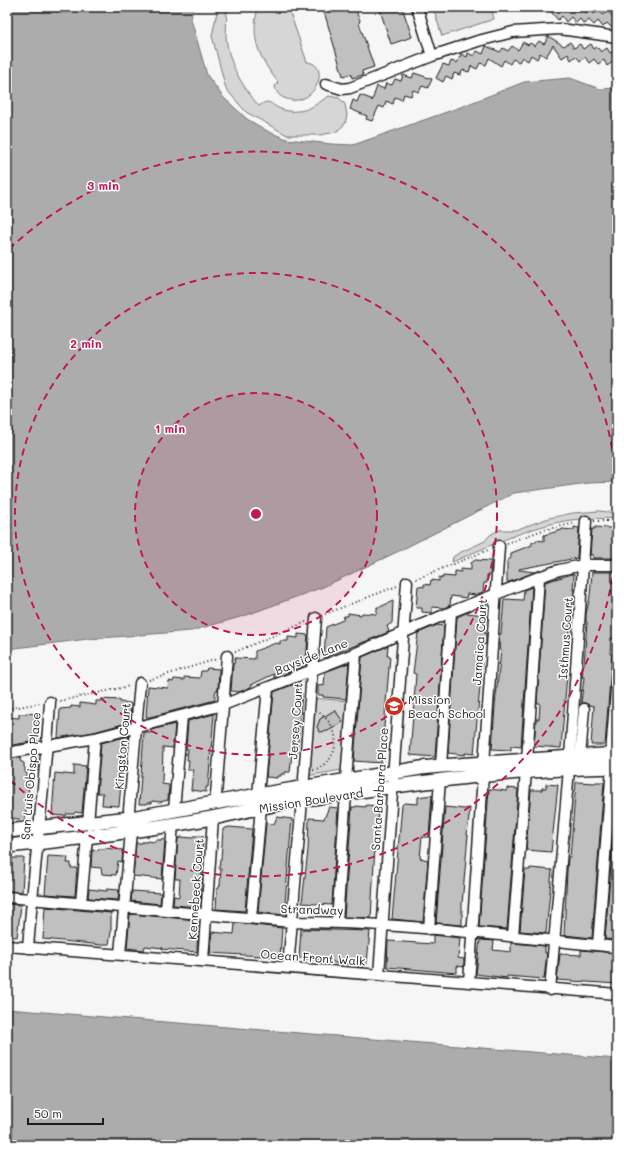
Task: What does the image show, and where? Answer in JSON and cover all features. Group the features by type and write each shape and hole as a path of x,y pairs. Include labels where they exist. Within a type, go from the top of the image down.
{"main road":[{"name":"Mission Boulevard","path":"7,846 87,837 213,818 259,801 302,800 393,773 441,766 484,769 573,761 614,761"},
{"name":"Mission Boulevard","path":"7,831 131,818 174,810 259,801 346,787 392,787 440,780 484,769"}],"street":[{"path":"417,7 432,56"},
{"path":"326,84 342,88 350,88 432,56 478,41 513,32 560,29 617,37"},
{"name":"Isthmus Court","path":"550,990 573,761 586,521"},
{"name":"Jamaica Court","path":"469,982 500,546"},
{"name":"Bayside Lane","path":"7,753 95,738 224,705 356,653 451,612 539,577 559,570 583,565 617,565"},
{"path":"513,936 527,766 539,577"},
{"name":"Santa Barbara Place","path":"379,975 407,582"},
{"path":"441,766 451,612"},
{"name":"Jersey Court","path":"304,775 316,618"},
{"path":"337,922 356,653"},
{"path":"216,795 227,656"},
{"path":"598,945 614,761 617,677"},
{"name":"Kingston Court","path":"129,810 140,683"},
{"path":"251,918 268,688"},
{"name":"San Luis Obispo Place","path":"28,948 50,702"},
{"path":"573,761 584,709"},
{"path":"174,810 182,716"},
{"path":"88,823 95,738"},
{"path":"429,929 440,780"},
{"path":"288,968 302,800"},
{"name":"Kennebeck Court","path":"203,961 213,818"},
{"path":"166,910 173,824"},
{"path":"120,954 130,831"},
{"path":"81,903 87,837"},
{"name":"Strandway","path":"7,897 292,922 337,922 429,929 617,947"},
{"name":"Ocean Front Walk","path":"7,946 469,982 550,990 617,994"}],"path":[{"path":"304,775 320,768 329,761 333,754 336,739 335,732 329,721 320,713 309,710"}],"shaded area":[{"path":"7,7 193,7 191,19 207,75 223,97 247,119 269,132 287,139 353,145 458,108 524,82 570,78 600,89 617,88 617,482 588,483 514,493 399,551 323,587 244,616 191,631 88,639 7,649"},
{"path":"218,7 229,7 227,8 226,36 230,56 237,74 259,106 268,102 283,110 301,111 310,108 329,96 339,98 345,104 347,115 345,124 336,132 320,135 287,135 246,112 226,89 212,36"},
{"path":"258,7 288,7 307,62 315,65 319,70 319,78 316,86 311,93 304,98 295,100 284,98 277,92 275,86 278,82 266,65 258,48 255,29"},
{"path":"433,7 491,7 494,19 442,36"},
{"path":"599,511 617,513 617,519 600,518 571,520 540,527 510,537 452,562 453,557 485,541 490,535 499,530 515,530 549,518 573,513"},
{"path":"311,698 348,701 342,770 306,776"},
{"path":"7,1009 617,1059 617,1145 7,1145"}],"building":[{"path":"321,7 356,7 360,20 359,23 374,67 362,71 363,75 352,78 351,74 343,76 325,15"},
{"path":"379,7 402,7 412,37 391,44"},
{"path":"547,7 572,7 576,11 581,8 585,13 590,9 594,14 599,10 603,15 608,11 613,17 617,13 617,23 612,28 607,23 603,27 598,21 594,25 589,20 584,24 580,19 576,23 571,17 566,22 562,16 558,20"},
{"path":"548,36 564,46 570,42 574,48 580,44 583,49 591,44 594,49 597,47 601,52 607,48 610,53 617,49 617,59 607,66 604,60 598,64 594,59 589,63 585,57 580,61 576,56 571,60 568,54 562,58 553,45 546,57 540,53 537,59 531,55 528,61 522,57 519,62 513,59 510,64 504,60 501,66 489,58 486,65 480,63 477,69 471,66 469,72 463,70 460,75 454,73 452,79 446,76 443,82 436,78 443,64 449,66 451,61 457,63 461,54 467,57 468,53 474,56 477,51 483,54 486,46 500,52 503,48 508,51 512,46 518,50 523,42 528,45 530,43 535,46 539,41 544,44"},
{"path":"414,73 432,79 428,88 422,86 419,92 413,90 411,96 404,94 402,100 395,97 393,104 386,101 384,108 379,106 372,121 366,119 367,116 350,109 353,100 357,102 360,95 371,99 372,101 377,86 384,89 386,83 392,85 395,79 401,81 403,75 412,78"},
{"path":"574,527 579,528 577,558 519,569 535,572 507,582 507,561 511,558 511,553 532,545 532,542 536,542 536,540 544,541 544,535 562,529 574,530"},
{"path":"595,527 610,528 613,529 613,532 617,533 617,558 593,558 593,555 590,555 592,529 595,529"},
{"path":"475,560 491,561 490,575 487,575 487,583 484,583 483,592 476,595 467,594 466,598 451,596 450,605 444,608 432,607 432,613 422,612 422,608 416,608 418,586 424,587 424,584 430,585 431,580 439,581 439,577 443,578 443,576 455,577 455,571 461,572 461,569 471,570 471,563"},
{"path":"592,572 617,572 615,598 617,599 617,612 615,639 611,638 610,654 612,654 605,745 591,745 594,706 581,703 584,677 582,677 587,622 586,614 590,596"},
{"path":"574,574 574,590 569,637 567,637 567,675 561,748 534,746 536,719 539,719 540,703 537,703 545,582"},
{"path":"532,587 521,747 511,746 511,750 492,749 501,650 499,650 499,634 501,634 504,599 523,600 524,590"},
{"path":"393,601 392,623 387,626 389,632 324,658 326,627 343,620 344,616 348,616 348,613 361,615 362,613 377,614 377,607"},
{"path":"466,613 486,615 484,633 486,633 486,644 481,645 479,663 482,663 474,754 465,753 465,755 448,753 457,617"},
{"path":"437,625 444,626 435,757 410,755 416,674 413,673 418,633"},
{"path":"298,634 308,635 306,665 274,678 274,674 239,692 231,691 233,664 235,658 255,659 255,651 276,643 280,644 280,641 288,641 288,637 298,638"},
{"path":"388,646 387,656 390,656 381,763 354,761 362,657"},
{"path":"349,663 346,699 323,697 323,695 318,695 318,685 324,686 325,672"},
{"path":"207,668 219,669 218,690 216,690 215,700 146,717 148,686 168,688 169,681 173,682 174,679 184,680 184,677 200,678 201,671 206,671"},
{"path":"300,682 299,692 302,693 297,754 292,753 290,772 285,772 285,774 281,774 281,776 277,776 277,778 266,777 274,692"},
{"path":"101,699 120,700 120,702 130,703 130,722 94,732 58,738 60,709 71,708 71,706 80,707 80,703 96,705 96,701 101,701"},
{"path":"335,710 343,722 328,731 320,732 317,727 320,719"},
{"path":"19,714 37,714 36,741 7,746 7,717 19,718"},
{"path":"214,714 208,787 206,787 206,792 191,790 193,770 188,770 188,749 186,749 188,721"},
{"path":"175,724 173,748 163,747 162,784 169,785 168,800 139,804 144,732 151,733 151,730"},
{"path":"129,736 123,761 119,806 102,805 103,793 97,793 101,743"},
{"path":"21,757 20,761 24,763 25,772 27,773 26,784 29,785 25,820 7,816 7,759"},
{"path":"74,765 86,766 82,813 75,812 74,814 66,814 66,816 52,815 55,773 74,775"},
{"path":"576,782 604,782 592,938 564,935 568,857 570,857"},
{"path":"546,784 558,785 551,852 526,850 531,790 542,790 542,788 546,788"},
{"path":"507,788 518,789 507,929 479,927 489,789 507,791"},
{"path":"617,790 617,940 605,939"},
{"path":"432,795 429,837 422,837 420,858 428,860 423,922 392,919 402,805 404,803 418,804 418,797"},
{"path":"366,805 378,806 377,831 374,845 371,918 344,917 352,807 366,807"},
{"path":"329,807 338,808 332,905 302,903 308,850 309,818 324,819"},
{"path":"445,807 464,809 470,808 462,904 462,925 436,923"},
{"path":"277,817 292,819 284,915 258,912 266,823 274,824"},
{"path":"229,827 252,829 245,911 216,909 217,889 220,885 221,869 219,869 223,829"},
{"path":"193,836 203,836 202,856 204,857 202,860 200,907 173,905 174,896 179,897 180,879 175,879 178,838 193,838"},
{"path":"155,840 165,840 162,879 133,876 136,843 147,841 155,842"},
{"path":"105,848 123,850 122,862 118,861 116,875 102,874 101,868 91,867 92,850 97,851 98,849"},
{"path":"48,856 66,857 68,858 67,863 71,863 71,868 77,868 75,896 45,894"},
{"path":"24,858 22,892 7,891 7,859"},
{"path":"530,868 552,870 546,933 520,931 525,870 530,870"},
{"path":"89,889 107,891 107,889 119,890 118,900 88,898"},
{"path":"132,891 161,893 160,904 131,901"},
{"path":"7,904 21,905 17,937 7,936"},
{"path":"45,907 111,913 111,932 109,944 102,945 43,939"},
{"path":"130,914 198,920 197,952 145,946 144,950 127,948"},
{"path":"235,923 282,928 280,957 210,953 212,932 234,934"},
{"path":"301,929 370,931 367,964 364,966 357,966 299,958"},
{"path":"433,935 460,938 458,958 464,959 464,967 457,966 457,973 387,967 388,941 433,944"},
{"path":"480,940 494,941 493,950 511,952 511,943 545,946 545,953 547,953 544,979 507,976 507,978 476,974"},
{"path":"581,950 617,953 617,984 557,980 560,954 581,955"}],"place":[{"name":"Mission Beach School","path":"394,706"}]}
